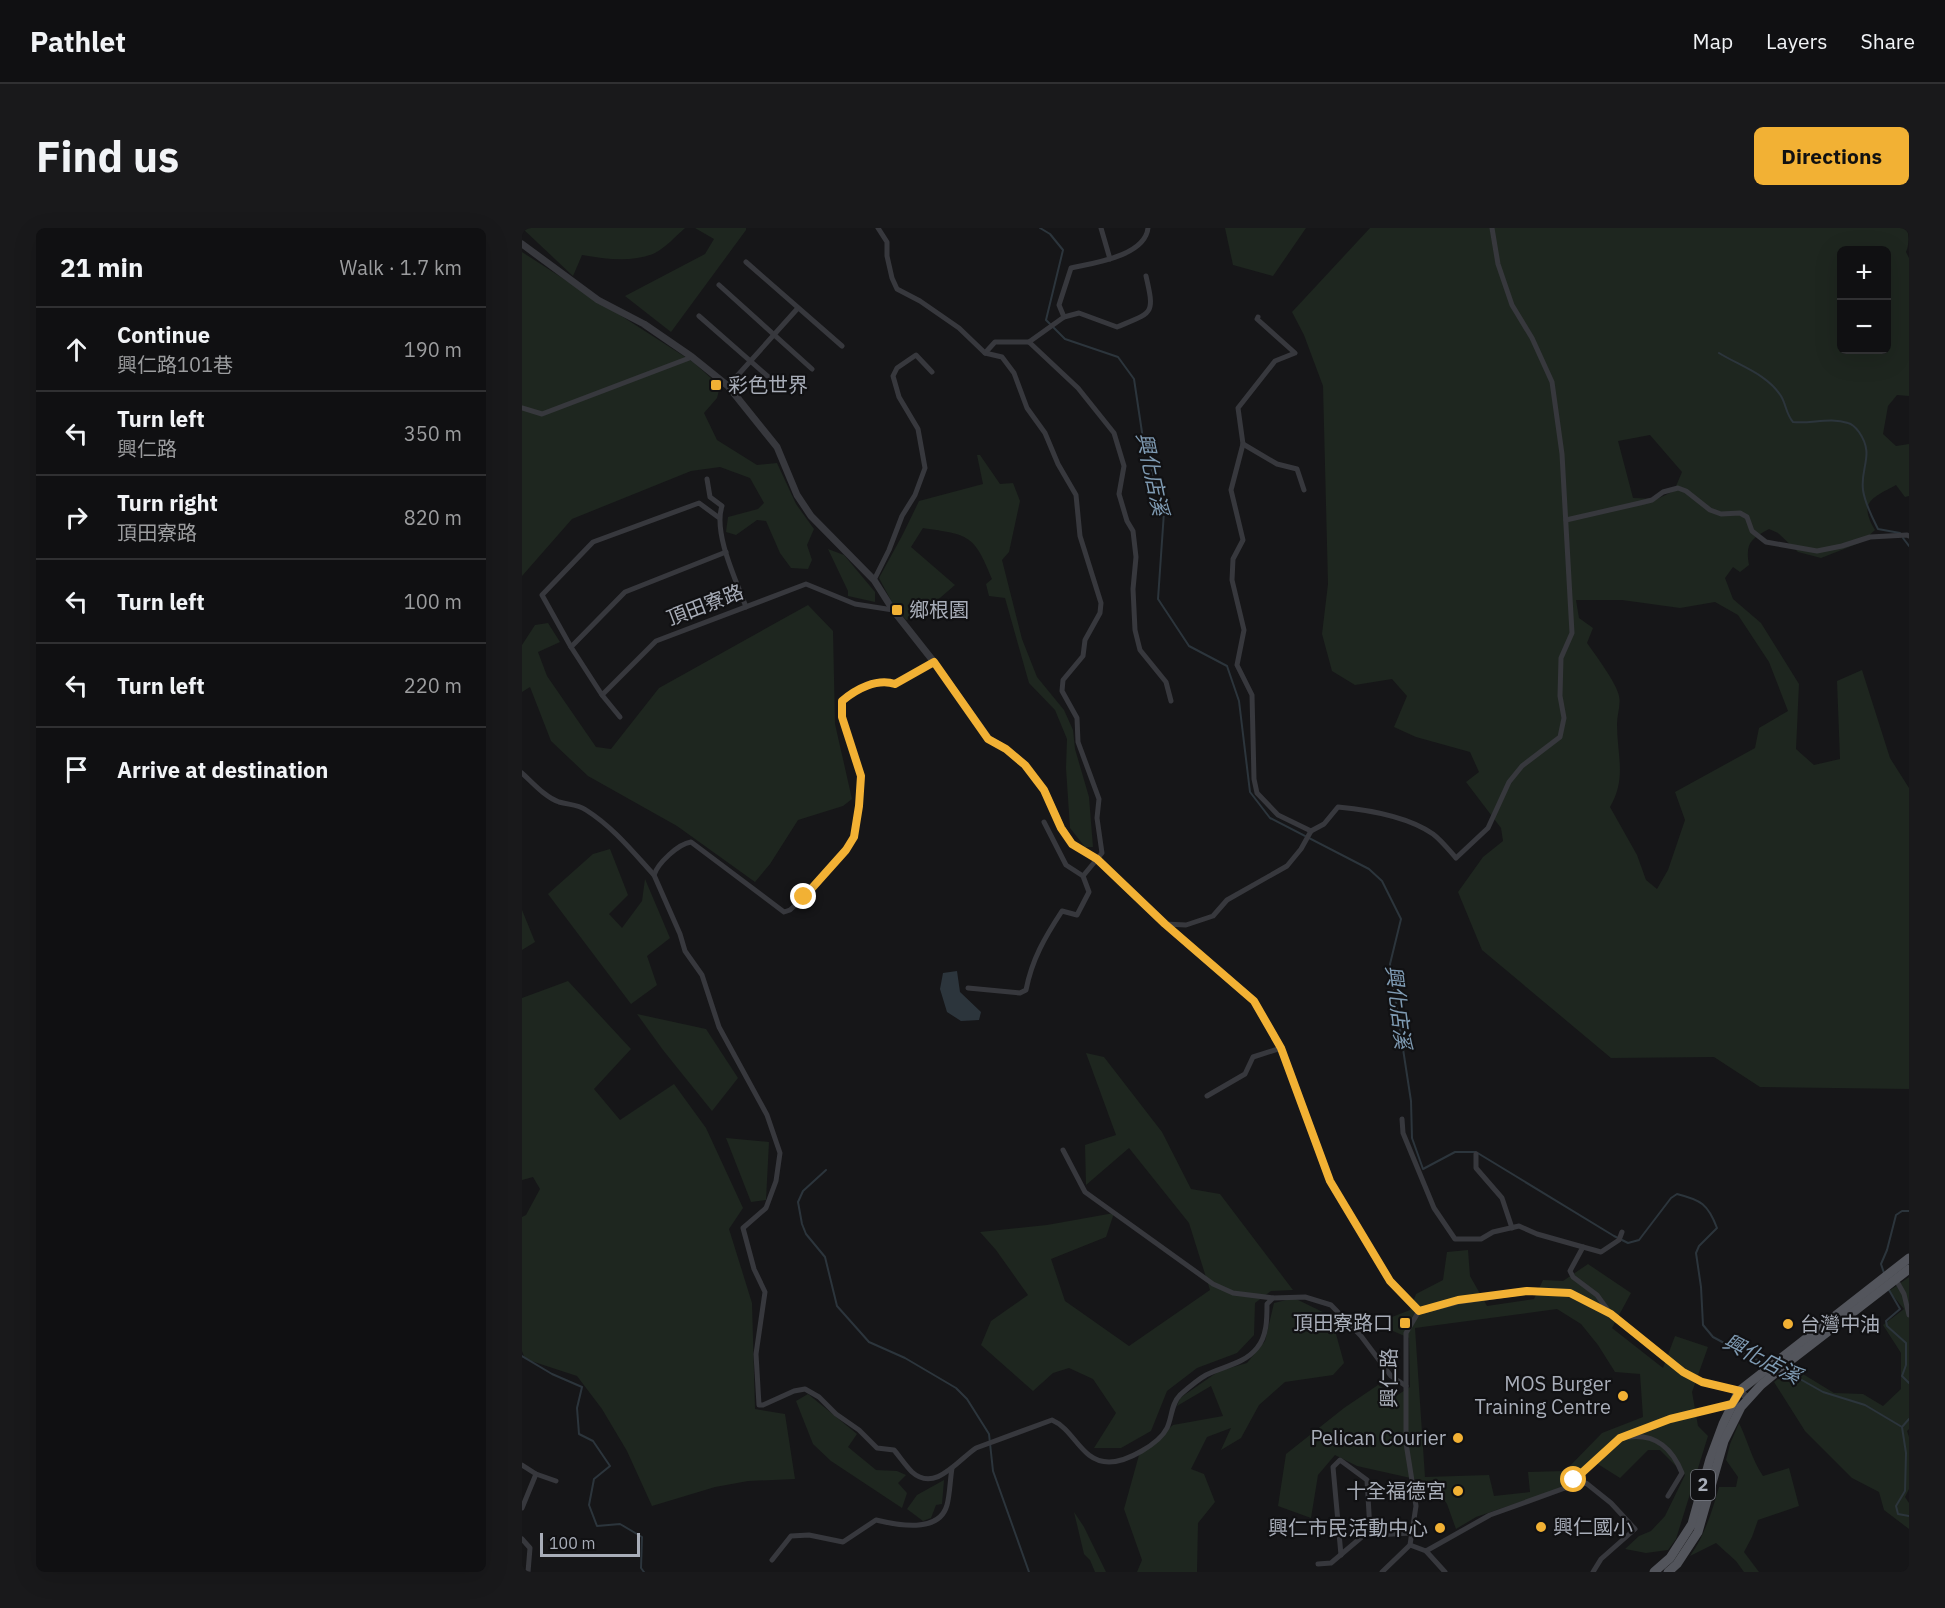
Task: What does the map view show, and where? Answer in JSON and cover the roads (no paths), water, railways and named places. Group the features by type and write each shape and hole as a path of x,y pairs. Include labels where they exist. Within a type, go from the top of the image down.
{"main road":[{"name":"2","path":"1668,1572 1677,1564 1698,1532 1740,1391 1770,1372 1881,1286 1909,1258"},
{"name":"2","path":"1892,1277 1909,1269"},
{"name":"2","path":"1654,1572 1670,1558 1692,1524 1723,1424 1736,1406 1748,1398 1770,1372"}],"street":[{"path":"878,228 887,242 887,256 897,289 920,301 959,328 984,352 1002,357 1014,373 1027,408 1045,433 1058,464 1076,495 1080,536 1101,603 1100,613 1085,640 1083,656 1063,681 1062,691 1077,718 1077,742 1099,799 1097,818 1102,853 1083,876"},
{"path":"1101,228 1110,259"},
{"path":"1064,317 1059,305 1071,268 1110,259 1141,244 1147,236 1148,228"},
{"path":"1165,924 1186,925 1213,916 1227,900 1287,866 1301,849 1311,831 1324,824 1338,807 1358,809 1411,822 1434,835 1456,858 1488,828 1509,782 1522,766 1560,737 1564,718 1560,696 1560,658 1572,633 1562,454 1552,382 1532,338 1512,305 1498,264 1492,228"},
{"path":"522,244 598,300 644,324 692,357 728,386 777,447 797,495 811,516 874,580 893,610 934,662 988,739 1006,749 1025,765 1044,790 1061,828 1072,844 1097,859 1165,924 1254,1001 1281,1048 1330,1181 1390,1281 1419,1311 1458,1300 1527,1291 1570,1293 1611,1314 1683,1372 1702,1382 1740,1391 1748,1398"},
{"path":"746,262 842,346"},
{"path":"984,352 995,342 1029,342 1064,317 1079,313 1117,327 1143,316 1150,309 1152,302 1146,276"},
{"path":"719,285 812,369"},
{"path":"728,386 798,308"},
{"path":"699,316 780,387"},
{"path":"1258,317 1257,319 1294,353 1275,361 1238,408 1243,444 1231,490 1243,540 1233,559 1232,580 1244,630 1237,665 1252,695 1254,779 1257,793 1278,815 1311,831"},
{"path":"1029,342 1078,388 1114,433 1124,466 1119,494 1127,521 1133,531 1136,557 1133,589 1135,630 1140,650 1166,682 1171,701"},
{"path":"874,580 902,516 915,495 924,468 918,429 899,397 893,376 897,368 916,355 932,372"},
{"path":"522,408 542,414 692,357"},
{"path":"1243,444 1277,464 1297,469 1305,490"},
{"path":"707,479 710,497 722,506 718,517 726,552 746,607"},
{"path":"1566,520 1652,500 1663,492 1678,488 1686,491 1710,510 1720,514 1740,513 1747,517 1752,531 1766,542 1817,551 1870,537 1908,536"},
{"path":"620,717 602,695 571,647 542,596 593,542 699,503 718,517"},
{"path":"571,647 625,592 726,552"},
{"name":"頂田寮路","path":"602,695 656,641 806,584 855,604 893,610"},
{"path":"654,875 657,867 685,843 691,842 783,912 790,910 846,850 854,837 861,776 842,717 842,701 852,692 884,680 895,684 934,662"},
{"path":"522,773 548,797 583,807 604,821 654,875 685,951 702,975 719,1027 767,1115 780,1153 776,1181 766,1208 743,1228 754,1269 765,1292 756,1354 759,1405 805,1389 819,1397 877,1448 894,1450 913,1473 922,1479 936,1478 976,1448 1052,1420 1059,1424 1084,1453 1108,1462 1124,1459 1159,1440 1168,1427 1171,1412 1178,1397 1202,1377 1245,1360 1259,1346 1267,1326 1268,1304 1273,1298"},
{"path":"968,988 1020,993 1026,990 1030,969 1042,942 1062,911 1077,915 1089,892 1083,876 1066,865 1044,822"},
{"path":"1208,1096 1245,1074 1253,1057 1281,1048"},
{"path":"1402,1119 1403,1133 1434,1208 1455,1239 1480,1239 1493,1232 1520,1226 1537,1234 1601,1252 1618,1240 1622,1232"},
{"path":"1063,1150 1085,1192 1213,1284 1233,1293 1273,1298 1305,1297 1331,1305 1361,1335 1392,1376 1406,1386"},
{"path":"1476,1154 1476,1168 1502,1198 1512,1227"},
{"path":"1583,1247 1570,1271 1573,1277 1597,1295 1611,1314"},
{"path":"1892,1277 1904,1294 1909,1315"},
{"name":"興仁路","path":"1410,1545 1416,1506 1406,1443 1406,1333 1419,1311"},
{"path":"1565,1488 1620,1438 1670,1419 1736,1406"},
{"path":"1620,1438 1638,1436 1656,1439 1678,1462 1682,1473 1668,1496"},
{"path":"1341,1555 1333,1467 1340,1460 1367,1480 1370,1530 1376,1535 1411,1533"},
{"path":"522,1466 556,1481"},
{"path":"772,1560 791,1536 809,1535 843,1542 876,1520 904,1526 933,1521 942,1515 947,1506 952,1468"},
{"path":"522,1508 536,1474"},
{"path":"1426,1551 1490,1515 1565,1488 1586,1484 1611,1503 1635,1529 1601,1559 1593,1572"},
{"path":"1318,1564 1331,1563 1370,1530"},
{"path":"522,1539 530,1548 528,1572"},
{"path":"1382,1572 1410,1545 1426,1551 1445,1572"}],"waterway":[{"name":"興化店溪","path":"1040,228 1050,234 1063,250 1046,320 1065,339 1118,357 1134,379 1143,439 1164,512 1158,599 1189,646 1227,666 1239,701 1250,792 1270,818 1369,869 1382,881 1401,919 1390,964 1411,1101 1412,1138 1423,1169 1455,1152 1476,1152 1628,1243 1639,1240 1671,1198 1677,1194 1698,1201 1707,1208 1717,1228 1699,1246 1696,1253 1703,1325 1713,1337 1768,1364"},
{"path":"1719,353 1753,371 1775,388 1793,422 1841,421 1854,426 1864,440 1866,448 1863,490 1869,510 1878,529 1900,533"},
{"path":"1903,538 1909,546"},
{"path":"826,1170 803,1191 798,1202 806,1234 825,1257 837,1306 869,1342 905,1358 956,1388 967,1399 989,1434 993,1471 1029,1572"},
{"path":"1884,1273 1881,1264 1896,1215 1902,1211 1909,1211"},
{"path":"1889,1290 1900,1309 1886,1321 1887,1326 1906,1343 1906,1365 1902,1376 1909,1383"},
{"path":"522,1356 552,1374 582,1387 577,1408 579,1434 593,1441 610,1466 594,1479 589,1505 597,1526 620,1524 642,1537 641,1568 644,1572"},
{"name":"興化店溪","path":"1784,1370 1823,1392 1865,1405 1902,1427 1906,1453 1905,1491 1896,1506 1898,1514 1909,1516"},
{"path":"1902,1427 1909,1419"}],"place":[{"name":"彩色世界","path":"716,385"},
{"name":"鄉根園","path":"897,610"},
{"name":"頂田寮路口","path":"1405,1323"},
{"name":"台灣中油","path":"1788,1324"},
{"name":"MOS Burger Training Centre","path":"1623,1396"},
{"name":"Pelican Courier","path":"1458,1438"},
{"name":"十全福德宮","path":"1458,1491"},
{"name":"興仁國小","path":"1541,1527"},
{"name":"興仁市民活動中心","path":"1440,1528"}]}
